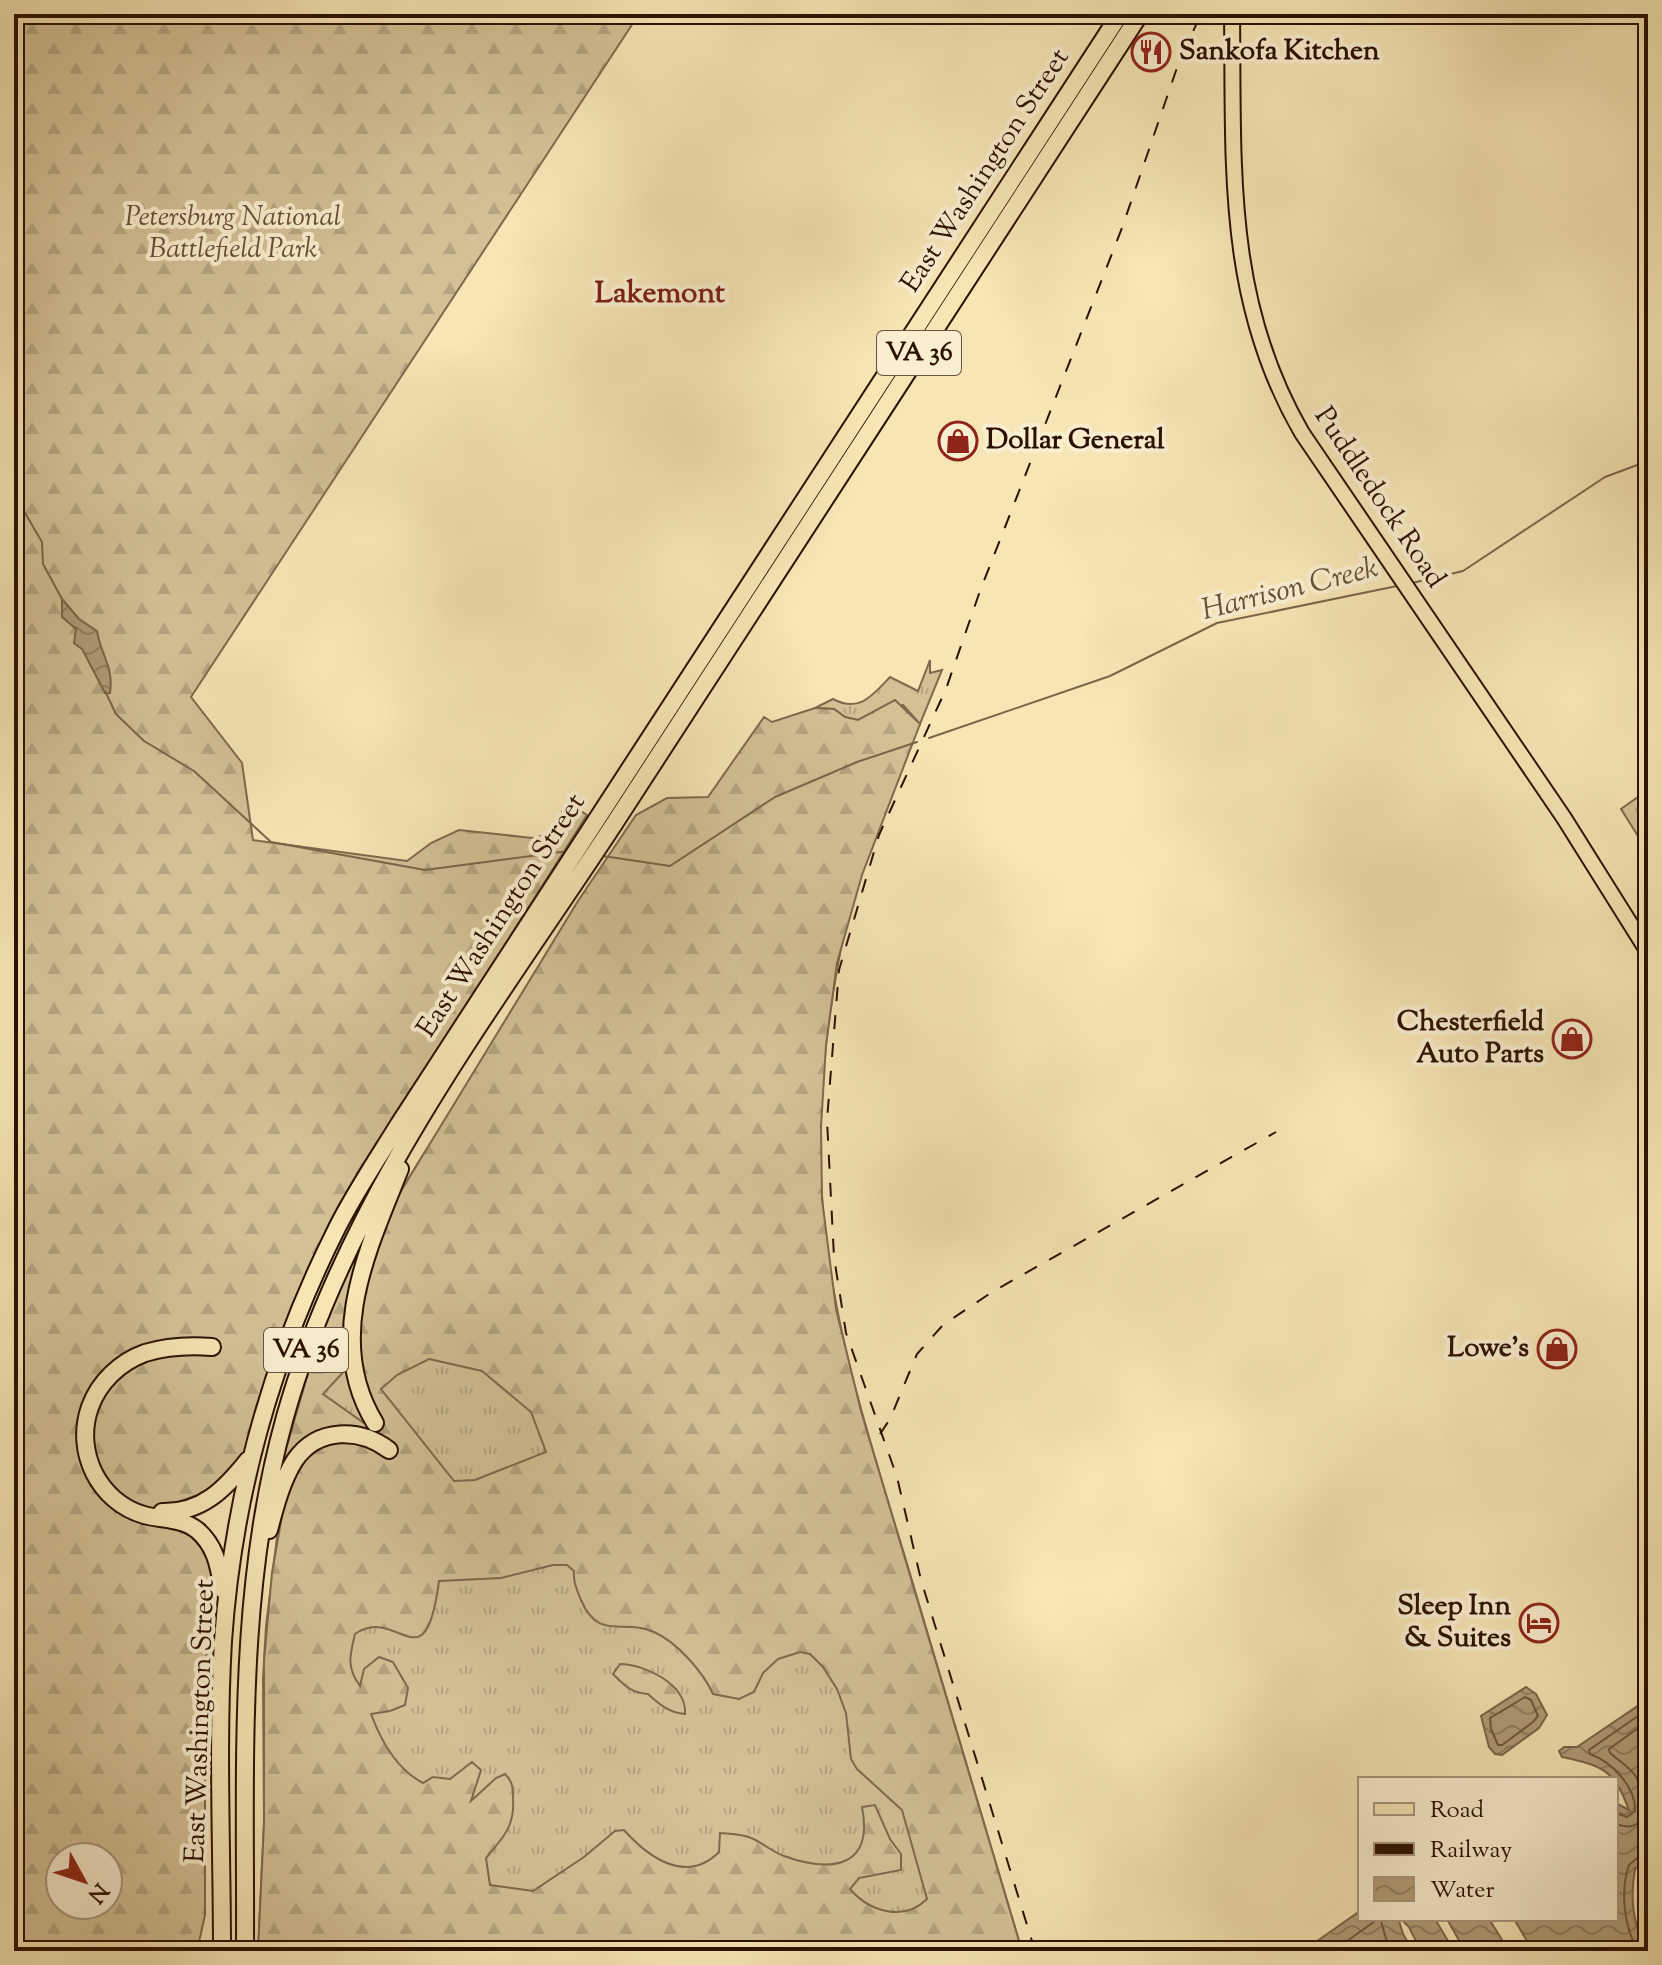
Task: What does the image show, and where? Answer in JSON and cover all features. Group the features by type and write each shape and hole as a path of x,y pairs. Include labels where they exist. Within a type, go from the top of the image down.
{"highway":[{"name":"East Washington Street","path":"222,1951 222,1684 226,1610 235,1540 252,1456 272,1386 299,1311 338,1226 366,1176 1120,14"},
{"name":"East Washington Street","path":"245,1951 246,1700 252,1589 258,1543 274,1460 310,1338 354,1236 421,1119 1140,14"},
{"path":"375,1423 363,1403 354,1373 351,1339 354,1308 373,1233 421,1119"},
{"path":"226,1610 219,1566 205,1538 186,1523 136,1512 102,1487 91,1468 85,1441 86,1419 103,1383 118,1368 139,1355 184,1345 211,1351 177,1352 152,1357 130,1367 114,1380 99,1400 92,1420 92,1447 98,1468 108,1485 126,1500 148,1509 168,1512 188,1509 212,1498 252,1456"},
{"path":"252,1589 280,1494 290,1469 303,1451 319,1439 343,1433 367,1437 389,1450"}],"main road":[{"name":"Puddledock Road","path":"1232,14 1237,230 1245,283 1258,334 1281,392 1297,424 1564,818 1648,952"}],"green space":[{"name":"Petersburg National Battlefield Park","path":"14,14 639,14 191,697 242,763 253,840 407,861 431,843 459,830 532,838 550,834 563,810 573,806 587,815 340,1206 311,1262 275,1349 241,1473 219,1487 162,1508 191,1531 215,1562 205,1674 205,1915 197,1951 14,1951"},
{"path":"930,660 930,673 942,670 920,724 903,705 858,720 845,717 834,709 815,708 833,699 842,703 858,703 871,696 890,677 918,691"},
{"path":"895,700 920,724 862,875 837,963 826,1045 821,1127 822,1199 836,1309 861,1411 1022,1951 258,1951 264,1823 264,1661 272,1573 284,1504 284,1456 313,1356 366,1226 384,1219 578,901 636,815 667,798 708,797 764,717 772,722 815,708 834,709 845,717 858,720","holes":["359,1355 367,1396 382,1426 364,1423 323,1394","429,1359 482,1371 531,1412 546,1452 475,1480 454,1481 381,1389 397,1375","553,1565 567,1565 574,1571 581,1600 596,1621 604,1625 643,1628 663,1637 688,1658 713,1694 739,1699 754,1692 763,1673 778,1659 800,1652 810,1654 837,1689 846,1713 851,1759 857,1769 902,1810 927,1899 908,1910 887,1911 867,1904 850,1889 859,1878 901,1870 901,1854 890,1839 875,1805 862,1807 864,1827 855,1854 845,1861 832,1864 801,1861 747,1837 720,1833 719,1852 706,1862 681,1867 656,1858 624,1830 615,1831 584,1857 533,1891 490,1885 486,1858 510,1824 513,1808 510,1780 505,1774 496,1778 471,1801 481,1770 472,1762 450,1779 433,1777 423,1783 413,1777 391,1753 371,1714 405,1705 408,1688 393,1662 379,1657 364,1669 360,1686 350,1661 355,1634 370,1627 418,1637 426,1630 433,1613 439,1581 501,1578"]},
{"path":"1648,790 1648,852 1621,809"},
{"path":"850,904 829,1018 820,1133 823,1210 835,1299 866,1428 1022,1951 258,1951 264,1823 263,1679 279,1521 290,1469 393,1204 532,987"},
{"path":"620,1664 652,1672 672,1685 684,1703 685,1714 669,1710 648,1694 625,1685 613,1674"}],"water":[{"path":"62,599 79,619 97,631 109,669 110,693 105,693 82,649 74,643 76,629 62,617"},
{"path":"1526,1687 1536,1694 1547,1715 1539,1728 1502,1755 1495,1754 1489,1747 1481,1716"},
{"path":"1648,1699 1648,1860 1635,1869 1633,1890 1636,1921 1647,1951 1533,1951 1515,1921 1618,1921 1618,1804 1629,1810 1618,1786 1618,1777 1611,1777 1588,1763 1562,1757 1559,1751 1564,1747 1577,1747"},
{"path":"1358,1912 1358,1921 1399,1921 1413,1951 1303,1951"},
{"path":"1403,1921 1436,1921 1454,1951 1421,1951"},
{"path":"1448,1921 1490,1921 1509,1951 1465,1951"}],"waterway":[{"name":"Harrison Creek","path":"1412,583 1463,571 1605,477 1648,461"},
{"path":"14,494 42,542 43,564 62,599"},
{"name":"Harrison Creek","path":"929,738 1110,676 1217,623 1397,586"},
{"name":"Harrison Creek","path":"105,691 116,714 144,741 194,771 271,842 425,870 569,851"},
{"name":"Harrison Creek","path":"603,856 670,866 775,797 857,762 917,742"}],"railway":[{"path":"1035,1951 921,1580 897,1477 846,1333 834,1257 827,1120 839,970 879,835 946,689 980,591 1122,228 1179,62 1201,14"},
{"path":"880,1434 890,1419 917,1354 943,1325 992,1292 1276,1132"}],"place":[{"name":"Sankofa Kitchen","path":"1151,52"},
{"name":"Dollar General","path":"958,441"},
{"name":"Chesterfield Auto Parts","path":"1572,1039"},
{"name":"Lowe's","path":"1557,1349"},
{"name":"Sleep Inn & Suites","path":"1539,1623"}],"district":[{"name":"Lakemont","path":"660,294"}]}
